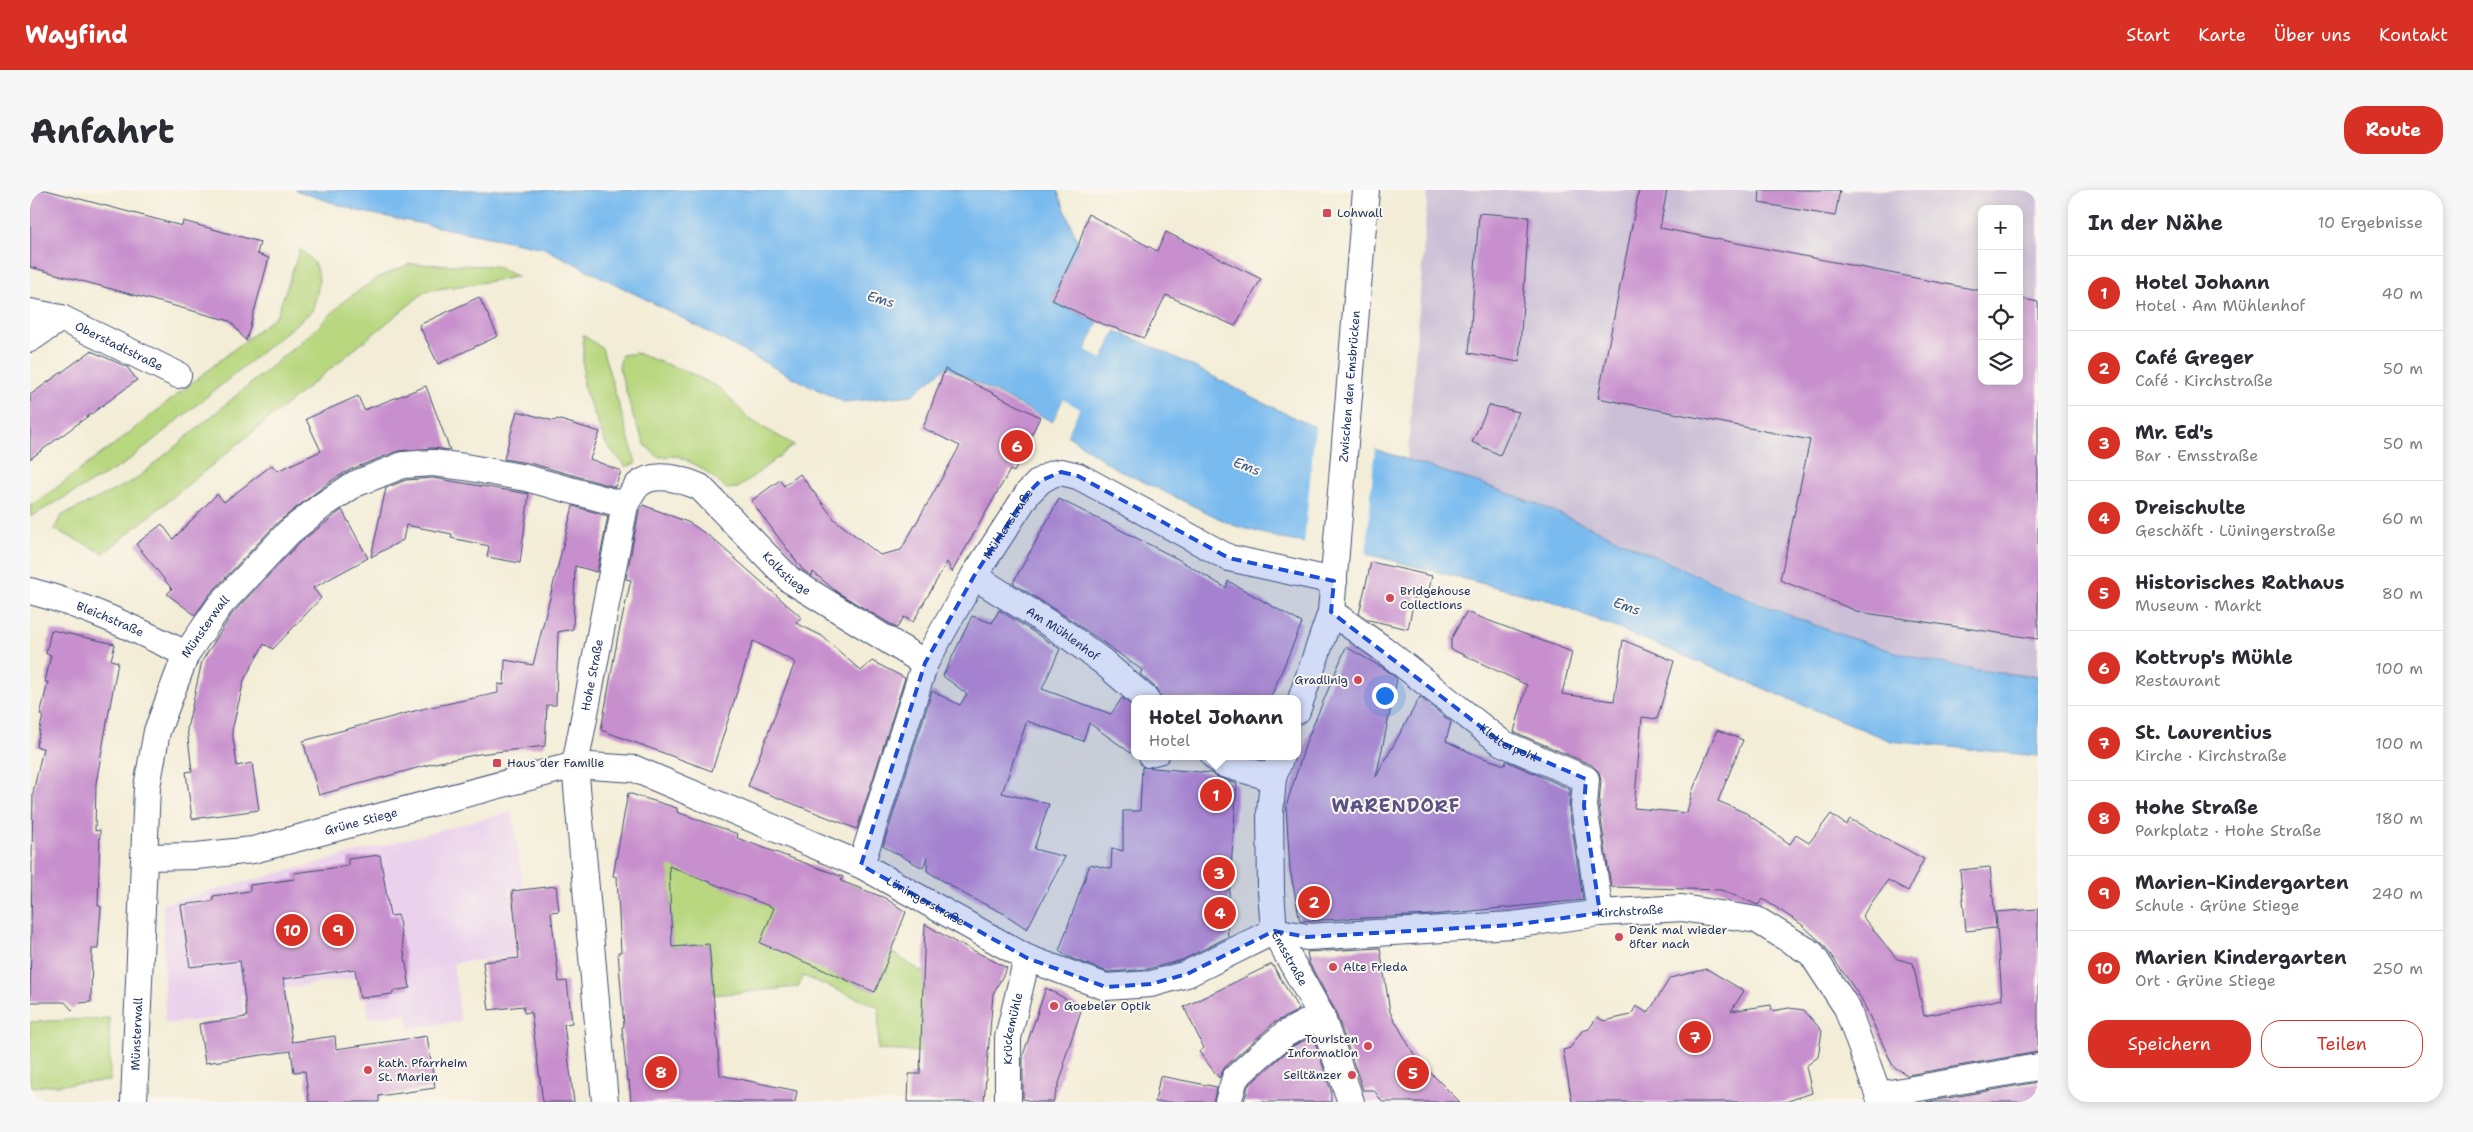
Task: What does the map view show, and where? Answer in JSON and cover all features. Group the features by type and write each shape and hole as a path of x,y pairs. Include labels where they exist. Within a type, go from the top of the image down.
{"street":[{"name":"Zwischen den Emsbrücken","path":"1334,569 1366,190"},
{"name":"Oberstadtstraße","path":"30,312 61,318 178,375"},
{"name":"Oberstadtstraße","path":"30,339 61,318"},
{"name":"Münsterwall","path":"134,1102 147,787 157,731 186,654 220,605 290,532 323,505 355,484 403,465 433,463 465,466 526,478 625,506"},
{"name":"Mühlenstraße","path":"862,865 925,663 974,576 1028,493 1040,481 1052,474 1061,472 1078,476 1229,558 1334,569"},
{"name":"Hohe Straße","path":"605,1102 575,766 625,506 638,484 660,477"},
{"name":"Kolkstiege","path":"660,477 681,479 700,487 790,580 925,663"},
{"path":"1301,699 1331,612 1334,569"},
{"name":"Am Mühlenhof","path":"974,576 1074,640 1141,695"},
{"name":"Bleichstraße","path":"30,591 54,597 113,619 186,654"},
{"name":"Kletterpohl","path":"1331,612 1382,648 1502,743 1586,779 1584,806 1600,913"},
{"path":"1218,760 1222,764 1277,767"},
{"name":"Grüne Stiege","path":"145,857 196,856 253,850 575,766"},
{"name":"Lüningerstraße","path":"575,766 635,769 862,865 1027,958 1106,987 1151,984 1187,974 1274,931"},
{"name":"Emsstraße","path":"1277,767 1270,813 1271,891 1274,931 1321,1015 1349,1097"},
{"name":"Kirchstraße","path":"1274,931 1307,937 1512,925 1600,913 1682,908 1757,920 1812,952 1847,1008 1880,1099"},
{"name":"Krückemühle","path":"1008,1102 1008,1038 1027,958"},
{"path":"1228,1102 1236,1078 1259,1056 1285,1034 1321,1015"},
{"path":"1880,1099 2038,1068"}],"highlighted area":[{"path":"1061,472 1078,476 1229,558 1334,581 1331,612 1502,743 1586,779 1584,806 1600,913 1512,925 1307,937 1274,931 1187,974 1151,984 1106,987 1027,958 861,865 925,663 974,576 1028,493 1040,481"}],"shaded area":[{"path":"1428,190 2038,190 2038,676 1997,674 1906,656 1834,634 1557,513 1492,487 1407,461"},
{"path":"512,811 523,887 509,889 517,956 453,963 461,1021 409,1028 407,1013 369,1018 363,977 241,995 244,1015 165,1024 163,904"},
{"path":"1371,1091 1382,1102 1331,1102 1331,1092"}],"green space":[{"path":"300,249 314,264 319,277 319,285 312,311 124,464 30,517 30,506 129,433 277,315"},
{"path":"410,264 495,266 518,277 426,291 104,553 54,529 61,516 135,480 316,329 344,301 379,277"},
{"path":"583,335 602,348 636,463 626,467 606,444 583,386"},
{"path":"636,353 690,373 721,389 749,419 794,445 738,488 727,489 700,467 678,456 658,457 646,446 634,419 619,367 622,355"},
{"path":"668,863 774,908 808,962 841,881 862,889 828,973 874,991 890,951 940,984 922,1002 921,1052 878,1050 879,1007 803,976 798,987 714,995 709,944 672,947 670,884 664,883"},
{"path":"109,1018 110,1081 30,1087 30,1022"}],"water":[{"path":"295,190 1057,190 1079,244 1051,300 1098,323 1053,422 946,367 912,395 844,402 786,374 669,311 544,248 358,211"},
{"path":"1115,331 1165,352 1308,424 1517,496 1754,601 1809,623 1865,643 1921,659 1979,670 2038,676 2038,756 1891,741 1551,601 1375,556 1283,539 1233,525 1115,468 1067,435"}],"pier":[{"path":"1098,323 1100,324 1055,423 1052,424"},
{"path":"1113,330 1115,331 1066,438 1065,434"},
{"path":"1315,425 1375,446 1366,557 1304,546"}],"building":[{"path":"30,190 46,190 182,226 183,221 260,242 257,254 269,258 246,341 230,321 30,267"},
{"path":"1639,190 1667,190 1660,228 1978,290 1978,385 2023,385 2023,299 2038,302 2038,639 1859,612 1780,580 1810,440 1598,398"},
{"path":"1760,190 1840,190 1835,216 1759,203"},
{"path":"1479,213 1529,217 1519,362 1469,353"},
{"path":"1088,214 1157,251 1166,232 1261,279 1235,326 1166,295 1144,338 1100,323 1052,300 1079,244"},
{"path":"479,297 498,336 438,364 419,325"},
{"path":"91,351 127,367 137,380 30,459 30,395"},
{"path":"945,369 1040,417 1014,472 1010,470 952,572 947,562 913,622 904,617 897,628 837,592 813,572 812,576 803,570 751,501 780,480 784,486 800,474 835,520 880,555 901,550 960,446 923,428"},
{"path":"426,386 450,450 432,448 398,451 349,470 328,483 278,522 209,595 195,615 167,594 172,589 136,544 162,524 173,539 217,494 224,502 272,465 277,471 321,451 306,419 358,396 364,410"},
{"path":"1489,405 1519,412 1500,455 1472,442"},
{"path":"517,411 554,421 557,419 600,432 590,459 621,471 615,487 533,464 504,459"},
{"path":"433,478 529,494 520,563 487,557 489,546 451,538 452,534 406,525 403,540 371,557 386,488 406,480"},
{"path":"1059,499 1176,558 1226,588 1228,581 1302,623 1272,695 1159,695 1156,688 1140,674 1142,670 1076,623 1013,583"},
{"path":"643,505 690,523 713,539 801,617 796,623 822,636 861,671 872,661 905,678 857,829 748,786 795,662 753,641 712,771 601,730 618,636 631,580 626,579 639,511"},
{"path":"573,506 608,516 597,572 575,566 573,629 558,632 556,705 547,705 545,746 479,754 435,763 319,795 303,741 422,709 498,693 498,684 504,685 505,660 533,665"},
{"path":"342,510 368,558 313,588 321,598 273,649 264,644 244,680 232,731 237,766 252,763 259,810 192,819 186,772 192,771 187,729 202,661 232,614 299,543"},
{"path":"1371,562 1432,576 1427,598 1415,595 1408,629 1369,620 1359,614"},
{"path":"999,610 1060,649 1042,689 1111,714 1122,698 1131,706 1131,753 1089,723 1083,741 1027,721 1002,793 1049,804 1034,849 1065,857 1027,929 1003,913 968,896 927,871 927,857 923,868 883,846 932,691 960,705 967,694 943,676 972,616 992,623"},
{"path":"1466,612 1572,652 1562,694 1614,701 1623,640 1674,661 1657,719 1642,717 1634,808 1687,813 1692,792 1717,730 1743,740 1718,801 1746,813 1790,844 1796,835 1809,843 1831,814 1846,825 1850,819 1924,859 1908,891 1888,880 1862,916 1897,959 1913,963 1924,1016 2002,999 1996,912 2038,909 2038,1052 1907,1075 1893,1066 1861,998 1823,944 1801,924 1763,899 1758,905 1721,890 1611,887 1599,805 1601,780 1599,772 1592,765 1514,732 1527,685 1451,649 1451,639"},
{"path":"51,630 115,644 111,660 118,662 96,783 95,831 100,830 98,906 101,906 98,949 92,949 91,1002 79,1003 72,1010 65,1002 30,1002 33,793 43,748 36,747 43,715 40,715 48,682 45,682 51,655 46,654"},
{"path":"1346,647 1385,669 1397,679 1376,777 1420,697 1451,722 1446,741 1478,756 1505,765 1506,761 1570,789 1569,808 1583,900 1431,915 1300,921 1290,869 1286,806 1307,740"},
{"path":"1142,767 1211,773 1237,784 1227,924 1228,937 1182,960 1148,969 1108,972 1068,957 1059,951 1090,864 1111,869 1112,848 1123,851 1123,811 1140,811"},
{"path":"628,793 677,808 677,812 738,834 737,838 843,877 841,881 885,898 906,912 875,992 760,943 774,908 669,866 672,947 709,944 720,1075 797,1091 795,1102 631,1102 622,1027 624,1026 618,952 621,952 617,877 613,876"},
{"path":"380,855 390,916 398,915 410,988 393,991 393,994 360,998 355,969 283,979 292,1042 335,1036 336,1049 427,1036 435,1088 379,1096 379,1102 309,1102 305,1071 294,1072 291,1051 205,1063 199,1024 247,1017 240,961 190,967 181,905 213,901 213,896 250,891 250,885 295,879 294,873 348,866 348,859"},
{"path":"1990,867 1996,928 1966,931 1960,870"},
{"path":"556,886 559,911 551,912 559,982 567,981 572,1023 564,1024 574,1102 543,1102 531,1012 524,1013 523,1006 489,1010 483,962 519,958 512,891"},
{"path":"925,924 960,945 1007,968 993,994 984,1102 908,1102 909,1074 920,1074"},
{"path":"1380,948 1390,1012 1416,1058 1460,1102 1382,1102 1374,1090 1363,1090 1335,1010 1309,963 1307,952"},
{"path":"1272,964 1299,1010 1275,1022 1225,1067 1219,1078 1199,1052 1204,1048 1184,1007"},
{"path":"1707,969 1744,991 1731,1011 1771,1005 1772,1011 1789,1008 1804,1010 1822,1031 1818,1057 1806,1066 1812,1093 1785,1102 1572,1102 1563,1050 1570,1048 1582,1031 1589,1029 1597,1017 1604,1021 1631,1015 1636,1006 1648,1013 1670,978"},
{"path":"1046,988 1082,1008 1063,1064 1065,1065 1053,1102 1037,1102 1023,1099 1023,1055"},
{"path":"1313,1036 1331,1091 1331,1102 1244,1102 1248,1086 1293,1046"},
{"path":"1160,1076 1217,1087 1213,1102 1155,1102"},
{"path":"2038,1082 2038,1102 1926,1102"}],"waterway":[{"name":"Ems","path":"1010,338 1156,421"}],"place":[{"name":"Lohwall","path":"1327,213"},
{"name":"Kottrup's Mühle","path":"1017,446"},
{"name":"Bridgehouse Collections","path":"1390,598"},
{"name":"Gradlinig","path":"1358,680"},
{"name":"Haus der Familie","path":"497,763"},
{"name":"Hotel Johann","path":"1216,795"},
{"name":"Mr. Ed's","path":"1219,873"},
{"name":"Café Greger","path":"1314,902"},
{"name":"Dreischulte","path":"1220,913"},
{"name":"Marien Kindergarten","path":"292,930"},
{"name":"Marien-Kindergarten","path":"338,930"},
{"name":"Denk mal wieder öfter nach","path":"1619,937"},
{"name":"Alte Frieda","path":"1333,967"},
{"name":"Goebeler Optik","path":"1054,1006"},
{"name":"St. Laurentius","path":"1695,1037"},
{"name":"Touristen Information","path":"1368,1046"},
{"name":"kath. Pfarrheim St. Marien","path":"368,1070"},
{"name":"Hohe Straße","path":"661,1072"},
{"name":"Historisches Rathaus","path":"1413,1073"},
{"name":"Seiltänzer","path":"1352,1075"}],"district":[{"name":"WARENDORF","path":"1396,806"}]}
